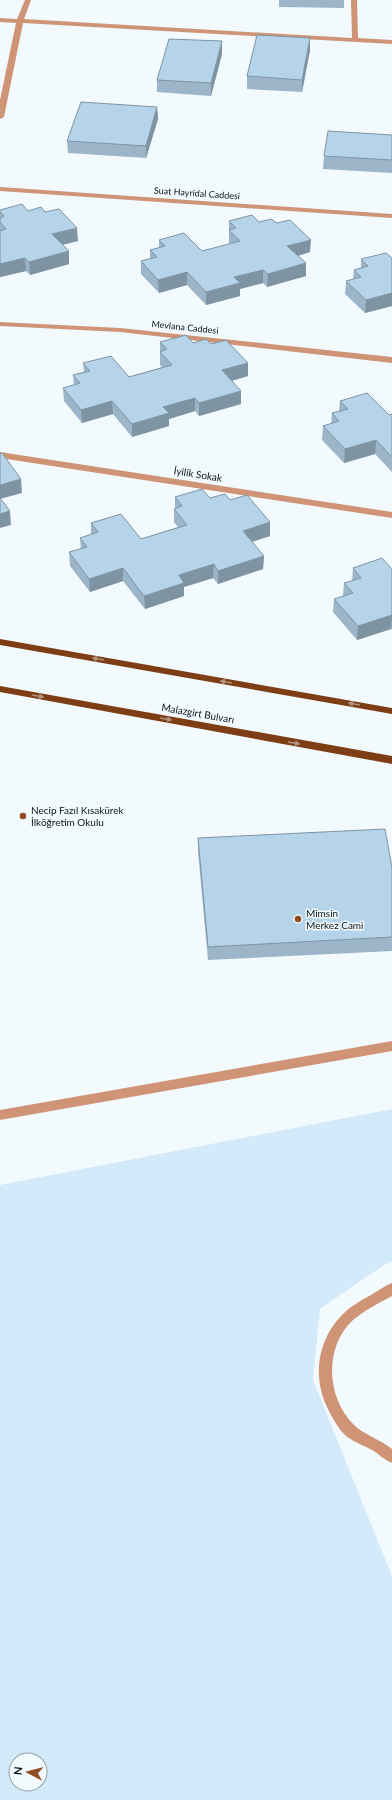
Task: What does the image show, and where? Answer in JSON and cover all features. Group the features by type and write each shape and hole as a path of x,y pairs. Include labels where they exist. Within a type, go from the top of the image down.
{"highway":[{"path":"0,642 392,711"},
{"name":"Malazgirt Bulvarı","path":"0,689 392,760"}],"street":[{"path":"0,117 20,21 28,0"},
{"path":"354,0 355,40"},
{"path":"0,20 392,42"},
{"name":"Suat Hayridal Caddesi","path":"0,189 392,216"},
{"name":"Mevlana Caddesi","path":"0,324 120,330 392,360"},
{"name":"İyilik Sokak","path":"0,454 392,515"},
{"path":"0,1115 392,1046"},
{"path":"392,1289 348,1317 337,1330 329,1345 325,1362 326,1386 333,1408 348,1428 378,1446 392,1457"}],"shaded area":[{"path":"392,1109 392,1261 320,1309 313,1380 392,1576 392,1800 0,1800 0,1185"}],"building":[{"path":"257,35 310,38 302,80 247,76"},
{"path":"169,39 222,41 211,83 157,80"},
{"path":"81,102 157,107 146,146 67,141"},
{"path":"328,131 392,135 392,160 324,156"},
{"path":"22,204 28,211 41,207 45,212 59,209 77,228 52,234 69,251 29,262 25,258 0,264 0,231 6,229 0,222 0,218 4,216 0,210"},
{"path":"252,215 259,222 271,219 277,223 290,220 311,240 287,246 306,263 268,274 263,270 234,277 240,283 206,292 187,272 158,280 141,261 157,257 150,250 165,246 159,240 184,233 202,251 240,241 229,230 236,228 229,221"},
{"path":"386,253 392,258 392,293 366,300 346,281 361,277 354,270 368,266 361,259"},
{"path":"186,335 193,343 206,339 211,344 226,340 248,363 222,370 241,391 199,403 195,398 163,407 169,413 132,424 112,401 81,410 63,388 80,383 73,375 90,371 83,363 111,356 129,377 172,365 160,352 167,349 160,342"},
{"path":"367,393 389,415 392,414 392,457 376,440 345,449 323,426 339,421 332,413 348,409 340,401"},
{"path":"2,453 21,479 0,485 0,454"},
{"path":"202,489 210,498 225,494 230,500 247,495 270,522 243,531 264,556 218,571 214,564 179,575 184,583 144,596 123,568 89,579 69,552 87,547 80,538 98,532 91,523 121,514 141,539 187,525 174,509 182,506 175,497"},
{"path":"0,498 10,511 0,514"},
{"path":"382,558 392,569 392,615 358,626 334,599 353,593 344,583 361,578 353,568"},
{"name":"Mimsin Merkez Cami","path":"385,829 392,867 392,937 208,947 198,838"}],"place":[{"name":"Necip Fazıl Kısakürek İlköğretim Okulu","path":"23,816"},
{"name":"Mimsin Merkez Cami","path":"298,919"}]}
